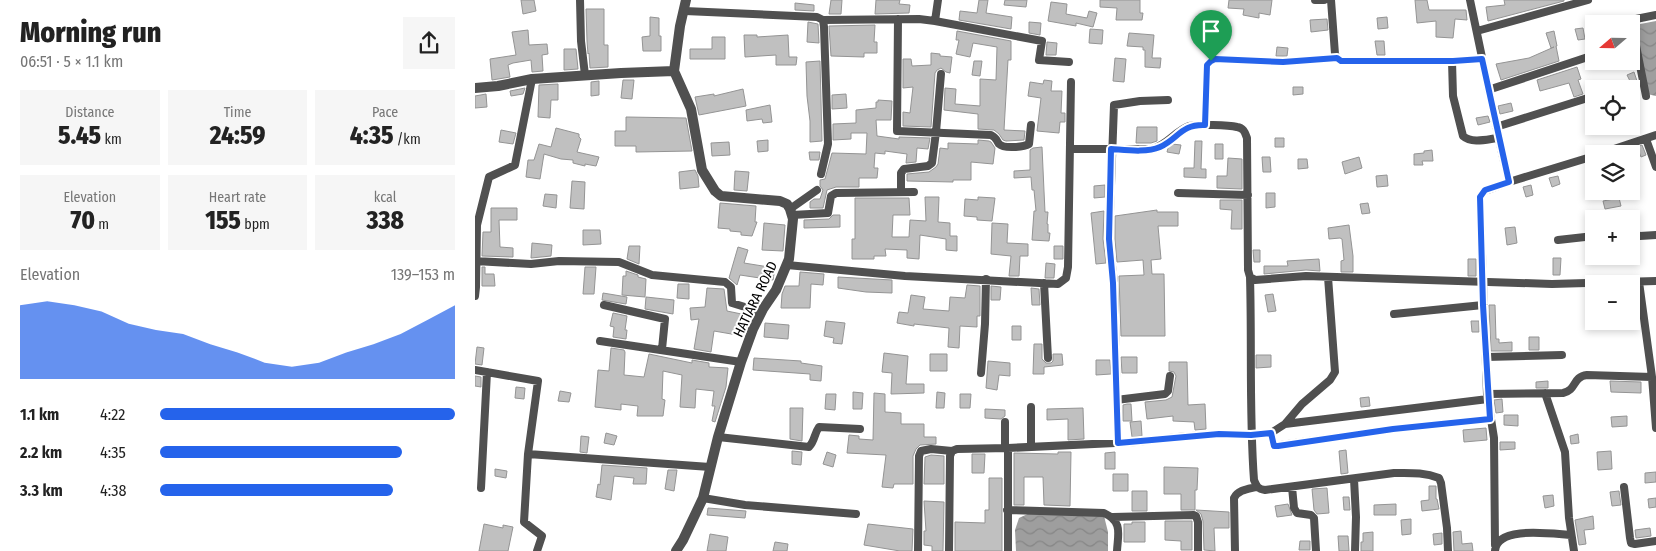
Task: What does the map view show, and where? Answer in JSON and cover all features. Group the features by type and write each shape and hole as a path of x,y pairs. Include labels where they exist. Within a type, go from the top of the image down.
{"street":[{"path":"580,0 581,42 585,75"},
{"path":"686,0 680,26 674,71 691,109 702,170 715,191 721,196 781,201 787,204 791,212"},
{"path":"935,21 938,0"},
{"path":"1315,0 1325,0"},
{"path":"1331,0 1337,58"},
{"path":"1470,0 1498,138 1509,182"},
{"path":"1477,31 1557,4 1588,0"},
{"path":"685,11 817,17 823,20 898,19 935,21 1042,41 1039,60 1069,62"},
{"path":"1646,96 1632,26 1636,19 1656,16"},
{"path":"898,19 897,131 991,134 1003,146 1025,146 1029,144 1031,125"},
{"path":"821,174 828,144 823,20"},
{"path":"1205,125 1207,65 1215,59 1283,62 1337,58 1341,61 1453,61 1482,59"},
{"path":"1489,90 1585,58"},
{"path":"1453,61 1453,96 1463,136 1467,140 1472,141 1498,138"},
{"path":"475,88 498,86 532,79 674,71"},
{"path":"901,192 901,173 903,169 928,166 932,162 941,74"},
{"path":"475,296 477,224 489,177 515,165 532,79"},
{"path":"787,265 905,276 1058,284 1066,278 1068,267 1071,82"},
{"path":"1496,127 1585,99"},
{"path":"1118,443 1113,283 1109,239 1111,149 1115,105 1140,101 1168,100"},
{"path":"1070,149 1152,149 1166,143 1189,126 1238,127 1244,130 1247,138 1248,270 1250,277 1252,349 1251,435 1256,487"},
{"path":"1627,145 1656,135"},
{"path":"1646,139 1656,168"},
{"path":"1495,548 1494,438 1488,396 1480,197 1485,190 1585,159"},
{"path":"791,212 817,190"},
{"path":"791,212 828,213 831,196 836,193 914,192"},
{"path":"1178,193 1247,195"},
{"path":"475,198 484,197"},
{"name":"HATIARA ROAD","path":"676,551 703,498 718,437 741,362 761,312 776,290 787,265 792,243 791,212"},
{"path":"1640,236 1656,235"},
{"path":"1558,240 1585,237"},
{"path":"476,261 531,264 559,261 619,262 652,275 725,282 731,288 732,303 761,312"},
{"path":"1250,277 1255,280 1307,276 1418,278 1482,283 1585,283"},
{"path":"918,551 919,456 921,451 1118,443 1219,434 1251,435 1271,433 1285,424 1302,404 1330,380 1335,372 1328,277"},
{"path":"981,373 986,279"},
{"path":"1640,282 1656,281"},
{"path":"1044,283 1048,358"},
{"path":"1640,289 1652,377 1656,428"},
{"path":"604,305 665,319 662,349"},
{"path":"1394,314 1483,305"},
{"path":"600,341 741,362"},
{"path":"1486,357 1562,355"},
{"path":"475,370 538,381 528,454 524,522 542,536 537,551"},
{"path":"481,488 487,372"},
{"path":"1117,400 1165,394 1168,391 1170,376"},
{"path":"1285,424 1488,396 1568,392 1573,387 1577,378 1581,376 1652,377"},
{"path":"1545,393 1565,452 1573,551"},
{"path":"1031,407 1031,447"},
{"path":"1271,433 1274,446 1278,446 1393,429 1490,419"},
{"path":"1005,422 1008,551"},
{"path":"718,437 809,447 814,441 815,432 819,427 860,429"},
{"path":"949,551 950,456 952,451"},
{"path":"528,454 710,467"},
{"path":"1235,551 1235,498 1236,494 1241,491 1256,487 1265,490 1393,473 1415,472 1439,478 1443,493 1448,551"},
{"path":"1354,479 1355,551"},
{"path":"1292,486 1294,508 1297,513 1314,518 1316,551"},
{"path":"1624,487 1631,543 1656,541"},
{"path":"703,498 745,505 856,514"},
{"path":"1007,510 1104,512 1113,517 1118,524 1117,551"},
{"path":"1113,517 1194,515 1198,522 1198,551"},
{"path":"1495,548 1499,539 1517,533 1571,535"}],"water":[{"path":"1656,21 1656,96 1647,94 1640,54 1640,24"},
{"path":"1034,511 1104,516 1108,532 1108,551 1016,551 1015,530 1019,518"}],"building":[{"path":"521,0 534,0 536,11 523,14"},
{"path":"831,0 842,0 841,14 829,14"},
{"path":"876,0 900,0 899,4 910,5 909,13 875,14"},
{"path":"979,0 988,0 986,13 1012,17 1011,29 959,20 960,11 977,13"},
{"path":"1005,0 1027,0 1026,7 1004,5"},
{"path":"1100,0 1140,0 1140,13 1143,13 1142,20 1116,20 1117,8 1100,7"},
{"path":"1229,0 1272,0 1270,15 1259,13 1259,18 1243,15 1244,9 1228,8"},
{"path":"1415,0 1427,0 1429,10 1466,10 1467,20 1455,19 1453,38 1436,37 1436,21 1417,23"},
{"path":"1504,0 1564,1 1488,21 1486,7 1505,5"},
{"path":"1051,2 1067,4 1066,14 1087,18 1089,11 1097,13 1093,27 1076,23 1076,26 1048,21"},
{"path":"795,3 814,5 814,11 795,10"},
{"path":"586,9 604,9 604,45 608,45 608,67 590,68"},
{"path":"650,17 659,18 661,51 643,51 642,37 650,36"},
{"path":"1387,17 1388,28 1378,29 1377,18"},
{"path":"1327,19 1328,30 1311,32 1310,20"},
{"path":"808,22 818,24 819,43 807,42"},
{"path":"1029,22 1041,23 1040,35 1029,33"},
{"path":"875,25 874,42 877,42 877,53 864,53 864,57 831,56 829,26"},
{"path":"1583,28 1585,39 1578,40 1575,29"},
{"path":"1090,29 1103,30 1102,44 1089,43"},
{"path":"528,30 529,45 547,44 548,54 542,55 543,71 532,72 531,60 513,63 508,65 510,77 492,80 490,59 516,55 512,32"},
{"path":"957,31 1011,41 1011,60 1008,60 1004,130 1025,131 1024,140 1006,141 994,130 978,129 978,114 944,110 945,88 956,89 955,104 980,106 980,79 996,80 997,47 973,43 970,57 956,54 959,40 956,40"},
{"path":"1554,31 1559,61 1501,80 1496,64 1529,58 1554,47 1551,48 1546,33"},
{"path":"1129,33 1154,35 1152,58 1161,58 1160,68 1145,67 1145,50 1143,50 1143,47 1127,46"},
{"path":"744,35 757,35 757,37 788,35 789,57 797,57 796,65 776,65 776,55 745,57"},
{"path":"712,37 725,37 725,59 690,59 690,49 712,49"},
{"path":"1375,41 1384,41 1385,55 1377,55"},
{"path":"1047,42 1057,43 1056,55 1046,55"},
{"path":"1277,47 1288,48 1287,56 1276,56"},
{"path":"564,49 576,49 578,69 564,70"},
{"path":"931,53 952,57 950,73 941,68 935,73 931,127 903,126 903,112 910,113 913,87 903,88 903,59 911,59 912,66 931,65"},
{"path":"1115,58 1126,59 1124,82 1113,81"},
{"path":"820,61 822,141 810,142 806,62"},
{"path":"974,61 982,61 980,76 972,75"},
{"path":"1577,67 1581,79 1578,80 1583,94 1574,97 1569,83 1540,91 1537,80"},
{"path":"1634,72 1637,80 1630,80 1627,75"},
{"path":"623,80 634,80 632,99 621,98"},
{"path":"1044,80 1052,81 1051,91 1062,91 1061,113 1065,113 1065,122 1060,122 1059,133 1037,131 1041,98 1028,96 1030,82 1043,84"},
{"path":"599,81 599,95 591,96 591,82"},
{"path":"558,84 558,100 551,100 550,118 538,117 539,85"},
{"path":"1293,87 1303,87 1303,94 1293,95"},
{"path":"525,88 523,94 511,96 510,91"},
{"path":"743,89 746,106 699,115 695,97 714,94 714,96"},
{"path":"486,94 487,107 475,108 475,96"},
{"path":"846,94 847,108 832,109 832,95"},
{"path":"878,100 892,101 891,120 876,120 877,136 899,139 899,137 930,138 928,149 917,148 916,162 906,163 907,154 885,151 885,154 875,153 874,168 878,168 877,178 859,178 859,187 836,187 827,190 823,208 810,208 810,202 814,199 820,199 823,190 820,186 820,180 825,179 832,153 866,154 867,133 851,133 851,139 833,140 833,124 856,123 856,110 876,108"},
{"path":"1511,103 1513,111 1500,114 1498,106"},
{"path":"770,105 772,122 763,123 762,119 747,121 746,110"},
{"path":"1488,116 1490,122 1478,125 1476,118"},
{"path":"626,117 686,118 692,151 636,152 636,146 615,146 615,131 626,131"},
{"path":"1137,127 1157,127 1157,141 1136,143"},
{"path":"556,128 579,134 581,139 577,152 599,157 596,166 585,164 585,166 573,163 573,160 544,154 540,179 526,177 528,160 534,160 539,144 551,147"},
{"path":"501,130 516,133 513,144 499,142"},
{"path":"1275,138 1284,138 1284,147 1275,147"},
{"path":"768,140 768,151 758,152 757,141"},
{"path":"978,140 989,141 995,148 993,164 971,162 971,180 953,180 953,182 907,181 907,174 929,172 936,167 940,148 948,149 948,143 978,144"},
{"path":"1195,141 1202,141 1201,169 1206,169 1206,178 1184,177 1184,168 1194,168"},
{"path":"729,142 730,155 712,156 711,143"},
{"path":"1172,144 1181,145 1179,154 1167,152"},
{"path":"1215,144 1223,144 1223,159 1215,159"},
{"path":"1642,145 1646,155 1641,157 1640,154 1640,146"},
{"path":"1042,147 1045,212 1048,212 1049,241 1032,240 1034,211 1036,211 1031,177 1014,178 1014,171 1030,170 1030,150"},
{"path":"1432,150 1433,161 1422,161 1423,165 1414,165 1414,154"},
{"path":"809,152 820,152 819,160 810,160"},
{"path":"1262,157 1270,157 1271,172 1263,172"},
{"path":"1359,157 1362,168 1345,174 1342,162"},
{"path":"1228,158 1242,159 1242,189 1217,188 1217,176 1227,176"},
{"path":"1298,159 1307,159 1308,168 1298,169"},
{"path":"695,170 698,176 699,187 680,189 679,172"},
{"path":"735,171 749,172 747,191 734,190"},
{"path":"1387,175 1388,186 1377,187 1376,176"},
{"path":"1558,176 1560,184 1552,187 1549,178"},
{"path":"572,181 585,182 584,209 570,208"},
{"path":"1105,185 1105,197 1094,198 1094,186"},
{"path":"1531,185 1533,195 1526,197 1523,187"},
{"path":"1266,193 1275,193 1275,207 1266,208"},
{"path":"545,194 557,195 556,208 543,206"},
{"path":"925,197 939,197 938,222 950,223 950,236 957,236 957,251 946,250 946,239 920,235 919,259 907,258 907,250 885,249 886,256 874,256 874,259 852,259 852,239 855,239 855,198 909,198 910,215 893,215 892,237 909,237 910,220 926,221"},
{"path":"978,197 995,198 992,221 977,220 977,217 964,216 965,199 978,200"},
{"path":"1220,200 1242,200 1242,229 1231,229 1232,210 1220,209"},
{"path":"1620,200 1621,206 1605,209 1603,201"},
{"path":"720,203 756,206 755,222 757,222 752,236 741,235 741,232 730,231 730,229 718,228"},
{"path":"1368,203 1370,213 1362,214 1360,204"},
{"path":"491,208 517,208 517,220 499,220 500,247 513,248 513,257 482,256 483,232 491,232"},
{"path":"1157,210 1157,212 1178,212 1178,226 1158,226 1161,259 1151,260 1152,274 1164,274 1165,336 1121,336 1119,276 1144,275 1143,260 1117,262 1115,216"},
{"path":"1104,211 1103,239 1106,263 1096,264 1091,213"},
{"path":"833,215 840,215 840,227 804,228 804,220 829,219"},
{"path":"764,223 785,225 783,251 762,250"},
{"path":"992,223 1008,224 1007,243 1028,244 1028,256 1020,256 1019,276 1009,276 1011,256 991,254"},
{"path":"1349,225 1353,272 1341,272 1341,261 1344,260 1342,239 1329,239 1328,228"},
{"path":"1515,227 1517,243 1507,245 1505,228"},
{"path":"583,230 600,230 601,244 583,245"},
{"path":"532,243 552,245 551,256 531,258"},
{"path":"629,246 640,246 639,264 627,259"},
{"path":"1054,246 1063,246 1063,259 1054,259"},
{"path":"738,247 748,250 744,263 775,268 773,280 740,275 737,285 729,278"},
{"path":"1253,250 1260,250 1260,262 1254,262"},
{"path":"1553,258 1561,258 1560,275 1553,275"},
{"path":"1319,259 1320,271 1306,270 1264,274 1264,266 1288,266 1287,261"},
{"path":"1468,259 1476,259 1476,276 1468,276"},
{"path":"1046,263 1055,264 1054,278 1045,278"},
{"path":"482,267 485,267 485,274 494,274 495,286 482,286"},
{"path":"585,267 596,267 594,294 583,294"},
{"path":"626,271 646,279 645,297 622,295 623,276 626,276"},
{"path":"800,272 824,274 823,285 811,284 810,308 781,308 782,294 785,286 799,286"},
{"path":"838,277 892,280 892,293 838,288"},
{"path":"678,284 689,284 689,299 677,298"},
{"path":"967,285 980,286 980,316 977,316 977,327 960,326 959,348 948,347 949,328 897,323 899,312 908,313 911,295 925,297 923,309 949,311 950,297 965,298"},
{"path":"991,286 1001,287 1000,300 991,300"},
{"path":"707,288 724,289 727,311 751,316 743,336 714,331 711,352 694,349 699,319 691,320 690,308 705,307"},
{"path":"1031,288 1039,289 1040,305 1032,305"},
{"path":"603,293 627,297 626,304 602,300"},
{"path":"1273,294 1276,311 1268,312 1265,295"},
{"path":"646,297 674,300 673,314 645,309"},
{"path":"1489,305 1495,305 1496,339 1499,339 1499,343 1512,342 1512,351 1491,351"},
{"path":"613,313 627,316 626,339 613,337 614,327 610,326"},
{"path":"826,321 845,323 842,344 833,343 834,338 824,336"},
{"path":"1471,321 1479,321 1479,332 1472,332"},
{"path":"765,323 789,325 788,339 764,337"},
{"path":"1012,326 1021,326 1021,340 1012,340"},
{"path":"1529,337 1539,337 1539,350 1529,350"},
{"path":"1034,344 1042,344 1042,359 1046,363 1053,361 1053,354 1062,354 1063,365 1044,367 1044,374 1033,374"},
{"path":"477,347 484,348 482,365 475,364"},
{"path":"611,348 624,350 625,352 624,375 644,377 649,354 692,363 692,360 709,363 709,367 728,368 726,387 715,422 712,421 715,406 712,406 714,391 696,389 695,408 680,407 682,375 663,371 662,399 665,400 663,416 637,416 638,406 621,404 621,410 595,407 598,370 609,371"},
{"path":"884,353 908,356 906,384 924,384 924,393 891,394 892,373 882,372"},
{"path":"930,354 947,354 947,371 930,371"},
{"path":"1256,355 1271,355 1271,367 1256,368"},
{"path":"1121,357 1137,357 1137,373 1122,373"},
{"path":"754,358 801,361 801,363 822,366 821,381 810,380 810,374 753,370"},
{"path":"1096,360 1110,360 1111,374 1096,375"},
{"path":"988,361 1010,363 1010,376 999,375 997,390 986,388"},
{"path":"1169,362 1187,362 1188,405 1205,404 1206,429 1195,430 1194,422 1173,421 1173,416 1147,419 1145,402 1166,400 1172,397 1176,376 1174,372 1169,371"},
{"path":"475,376 481,377 481,387 475,386"},
{"path":"1548,381 1548,388 1536,388 1536,382"},
{"path":"1610,381 1641,382 1641,393 1611,392"},
{"path":"516,387 525,388 524,399 515,398"},
{"path":"560,391 571,393 569,402 558,401"},
{"path":"853,392 863,393 862,409 853,409"},
{"path":"937,392 945,393 944,408 936,408"},
{"path":"874,393 885,394 885,412 901,413 901,424 924,424 924,437 936,437 936,444 920,445 916,449 913,456 913,484 894,484 893,488 882,487 886,455 847,453 849,435 859,436 859,439 873,440"},
{"path":"826,394 836,394 835,410 825,409"},
{"path":"960,394 971,394 970,408 960,408"},
{"path":"1369,397 1370,406 1361,407 1360,398"},
{"path":"1502,399 1503,412 1496,413 1494,400"},
{"path":"1131,404 1132,421 1123,421 1123,405"},
{"path":"790,408 803,408 802,441 790,439"},
{"path":"1083,408 1084,439 1068,440 1068,419 1047,420 1047,409"},
{"path":"985,409 1005,410 1005,416 1001,419 985,418"},
{"path":"1504,415 1518,415 1518,426 1504,425"},
{"path":"1627,416 1627,426 1612,427 1611,417"},
{"path":"1141,421 1142,436 1132,437 1130,422"},
{"path":"1486,428 1487,440 1464,442 1463,430"},
{"path":"606,433 617,436 614,445 604,443"},
{"path":"1578,434 1579,443 1571,444 1570,436"},
{"path":"581,436 589,437 587,453 580,452"},
{"path":"1500,442 1515,442 1515,449 1500,450"},
{"path":"1346,450 1348,473 1341,474 1339,451"},
{"path":"792,451 802,452 801,465 792,464"},
{"path":"1611,451 1612,469 1598,470 1597,452"},
{"path":"827,452 836,455 833,467 823,464"},
{"path":"1058,452 1071,452 1070,506 1044,505 1043,477 1024,477 1024,505 1014,505 1014,453 1058,454"},
{"path":"1115,452 1115,469 1105,469 1105,453"},
{"path":"972,454 985,454 984,473 972,473"},
{"path":"931,455 944,456 944,484 924,484 925,457"},
{"path":"602,465 647,468 646,484 633,484 634,478 614,476 611,500 596,497 598,484 600,485"},
{"path":"1164,467 1198,468 1195,510 1181,510 1181,494 1164,494"},
{"path":"495,469 507,471 506,478 495,476"},
{"path":"668,470 677,470 674,491 665,489"},
{"path":"1656,472 1656,482 1645,483 1645,473"},
{"path":"1113,474 1128,474 1128,491 1113,491"},
{"path":"989,478 1002,478 1002,551 955,551 955,522 985,523 985,510 989,510"},
{"path":"1429,486 1436,486 1436,499 1439,509 1422,511 1421,501 1429,500"},
{"path":"1327,488 1329,513 1317,514 1314,510 1312,489"},
{"path":"1132,491 1147,491 1147,511 1132,511"},
{"path":"1619,491 1621,505 1612,506 1610,492"},
{"path":"1553,495 1554,506 1545,508 1543,496"},
{"path":"1343,497 1349,497 1350,510 1344,510"},
{"path":"1656,498 1656,507 1649,508 1648,499"},
{"path":"924,501 944,502 943,551 932,551 932,546 924,545 924,531 926,531"},
{"path":"1288,504 1292,515 1277,517 1275,506"},
{"path":"1396,504 1396,515 1374,515 1374,505"},
{"path":"708,508 746,511 745,518 707,515"},
{"path":"1196,510 1229,512 1229,528 1214,528 1215,551 1204,550 1203,521 1201,514"},
{"path":"1593,516 1594,529 1584,530 1586,544 1579,545 1575,520"},
{"path":"1411,519 1411,534 1402,535 1401,520"},
{"path":"1165,521 1192,521 1192,550 1181,550 1181,541 1165,540"},
{"path":"1132,522 1145,522 1145,542 1124,542 1124,524 1132,524"},
{"path":"484,524 503,528 503,525 513,527 508,551 479,551"},
{"path":"868,524 913,529 912,551 864,545"},
{"path":"1650,528 1651,536 1636,538 1635,530"},
{"path":"1461,531 1462,544 1472,543 1473,551 1454,551 1453,532"},
{"path":"1373,532 1373,551 1361,551 1363,533"},
{"path":"1442,533 1442,544 1434,545 1433,534"},
{"path":"710,534 728,537 726,551 707,551"},
{"path":"1338,536 1348,536 1349,551 1339,551"},
{"path":"1300,541 1310,541 1310,550 1299,550"},
{"path":"775,542 788,544 787,551 773,551"}],"route":[{"path":"1337,58 1341,61 1453,61 1482,59 1509,182 1485,190 1480,197 1487,394 1490,419 1393,429 1278,446 1274,446 1271,433 1251,435 1219,434 1118,443 1113,283 1109,239 1111,149 1152,149 1160,147 1189,126 1205,125 1207,65 1211,61 1215,59 1283,62 1337,58"}]}
